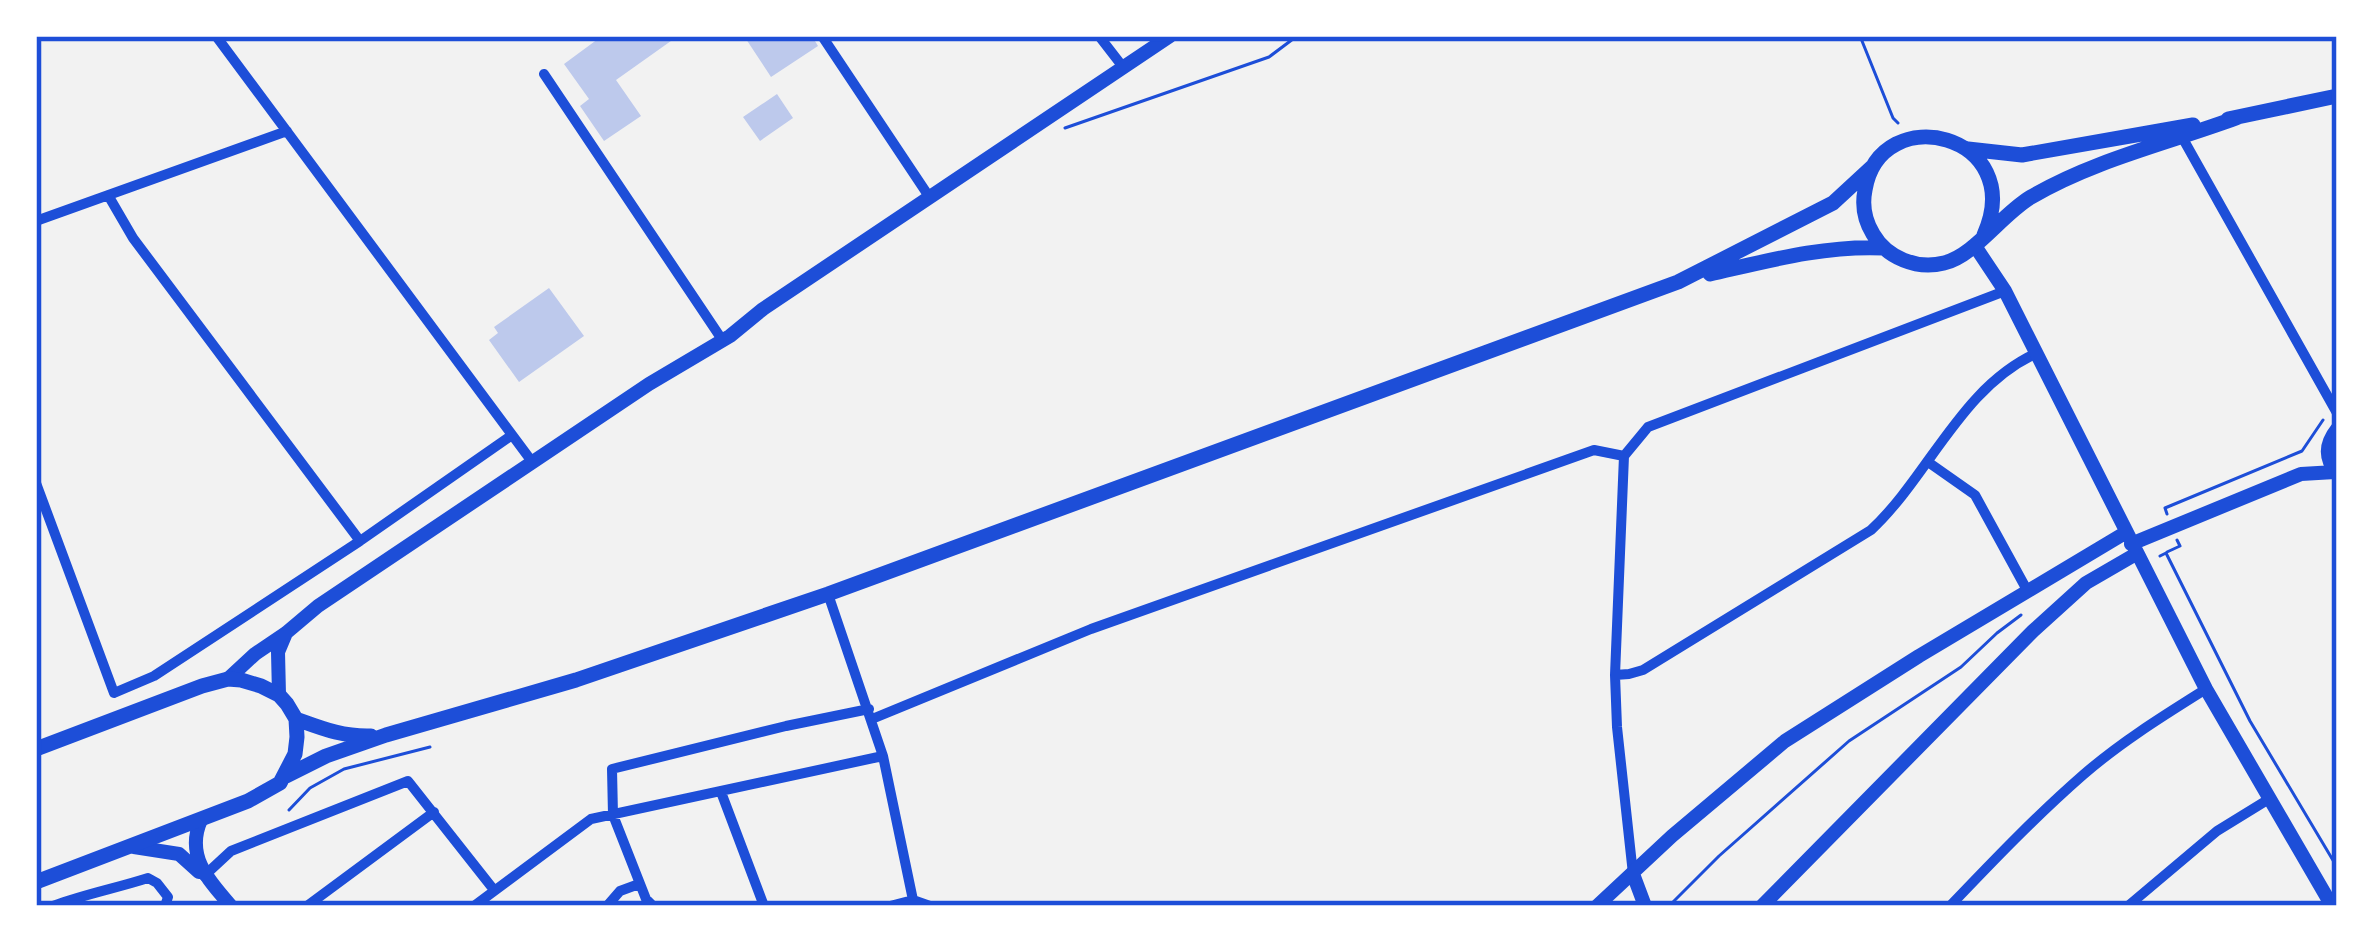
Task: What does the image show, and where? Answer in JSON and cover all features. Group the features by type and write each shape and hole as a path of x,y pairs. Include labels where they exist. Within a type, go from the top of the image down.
{"main road":[{"path":"1968,149 2022,155 2337,96"},
{"path":"1873,167 1863,201 1873,235 1898,258 1930,266 1962,256 2032,196 2095,166 2236,118"},
{"path":"1678,282 1833,203 1893,146 1911,138 1951,139 1982,162 1994,198 1992,217 1980,240"},
{"path":"286,776 386,735 576,680 828,594 1678,282 1770,260 1850,247 1884,248"},
{"path":"36,749 228,679 279,695 296,719 331,732 386,735"},
{"path":"36,882 260,796 286,776 295,754 296,719"}],"street":[{"path":"216,36 532,463"},
{"path":"822,36 930,198"},
{"path":"1099,36 1123,67"},
{"path":"228,679 318,606 723,340 1170,36"},
{"path":"544,74 723,340"},
{"path":"36,220 287,131"},
{"path":"2182,137 2337,413"},
{"path":"108,195 133,238 360,541"},
{"path":"1980,240 2206,689 2332,906"},
{"path":"1645,906 1634,874 1617,727 1624,456 1648,427 2005,291"},
{"path":"1616,675 1642,670 1870,530 1896,507 1965,411 1997,376 2037,353"},
{"path":"36,483 114,693 154,676 512,435"},
{"path":"2301,473 2333,435"},
{"path":"1597,906 1785,741 2027,590 2133,549 2301,473 2336,473 2328,457 2333,435"},
{"path":"653,906 639,884 613,815 612,769 785,726 871,714 1091,629 1594,450 1624,456"},
{"path":"1928,462 1976,496 2027,590"},
{"path":"1762,906 2032,632 2133,549"},
{"path":"828,594 883,756 914,903"},
{"path":"279,695 278,652 286,634"},
{"path":"1950,906 2086,772 2143,728 2206,689"},
{"path":"474,906 591,819 883,756"},
{"path":"204,876 232,850 408,781 494,890"},
{"path":"721,792 764,906"},
{"path":"2128,906 2218,831 2269,799"},
{"path":"307,906 434,812"},
{"path":"201,820 195,850 204,876"},
{"path":"134,847 179,854 231,906"},
{"path":"53,906 148,878 168,897 166,904"},
{"path":"608,906 620,891 639,884"},
{"path":"890,906 930,906"}],"path":[{"path":"1050,133 1269,57 1297,36"},
{"path":"1860,36 1893,118 1911,138"},
{"path":"2133,549 2166,553 2180,547 2164,508 2302,451 2319,423 2337,413"},
{"path":"2166,553 2250,721 2337,867"},
{"path":"1669,906 1849,741 1961,667 2030,609"},
{"path":"281,819 310,788 344,769 430,747"}],"building":[{"path":"602,36 678,36 616,80 641,116 604,141 580,106 589,99 564,64"},
{"path":"744,36 812,36 818,46 771,77"},
{"path":"777,94 793,118 760,141 743,117"},
{"path":"549,288 584,336 519,382 489,340 498,333 494,327"}]}
